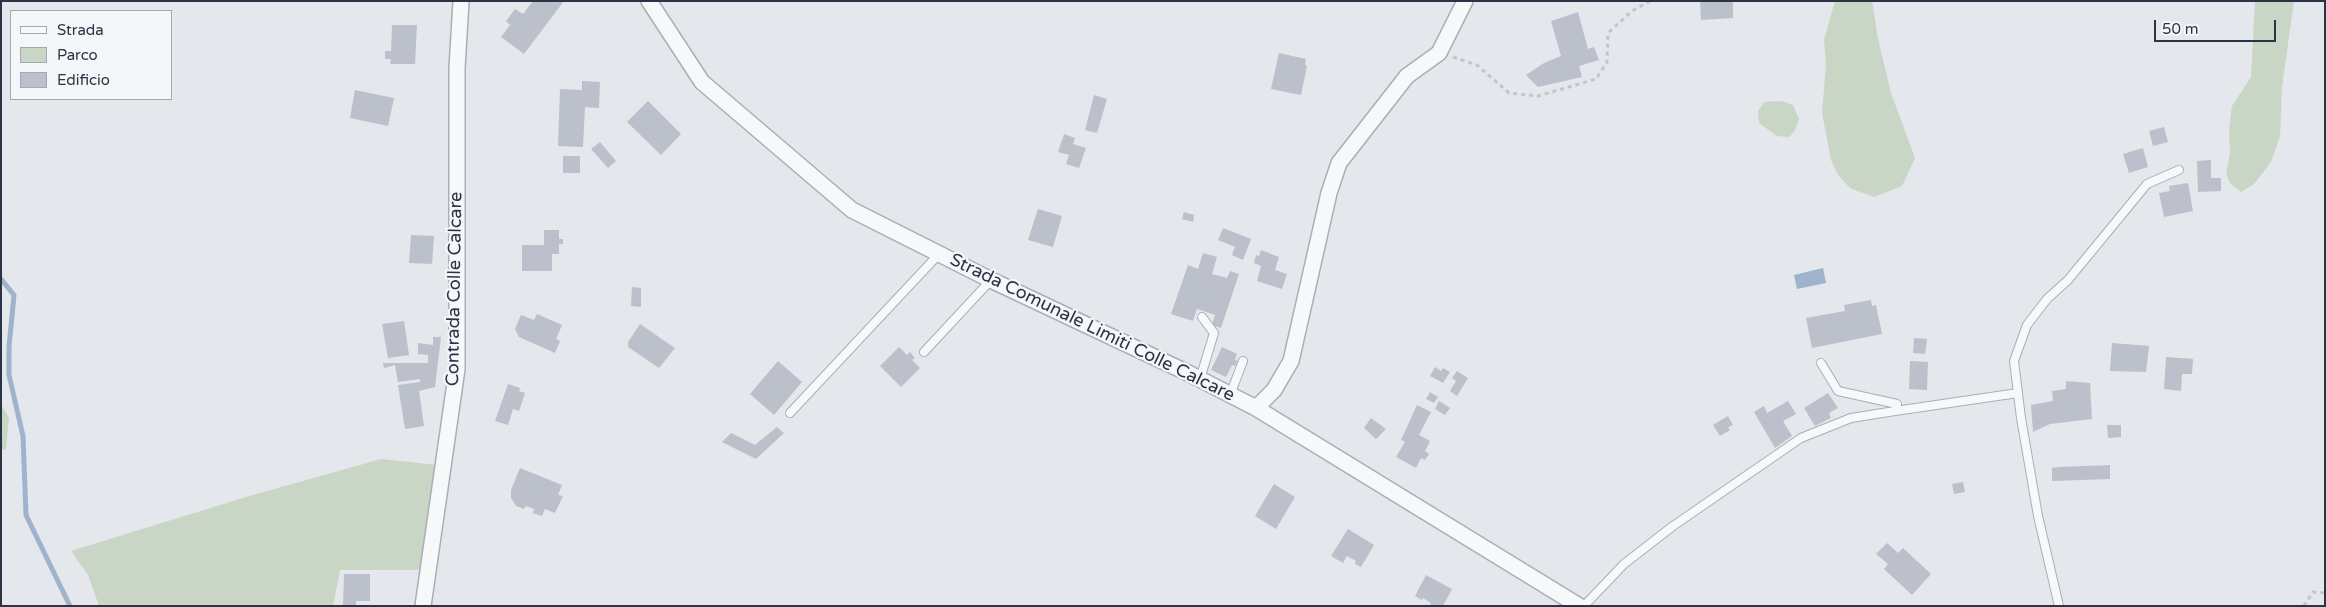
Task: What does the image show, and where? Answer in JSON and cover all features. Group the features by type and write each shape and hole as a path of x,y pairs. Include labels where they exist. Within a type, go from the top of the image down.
{"street":[{"name":"Contrada Colle Calcare","path":"423,606 456,369 457,68 461,1"},
{"name":"Strada Comunale Limiti Colle Calcare","path":"649,1 702,82 852,210 991,280 1200,379 1256,408 1579,606"},
{"path":"1256,408 1274,390 1291,361 1327,202 1339,163 1407,76 1438,52 1465,1"}],"lane":[{"path":"2059,606 2038,516 2014,362 2027,325 2047,299 2075,273 2147,184 2179,170"},
{"path":"790,413 939,254"},
{"path":"924,352 991,280"},
{"path":"1200,379 1214,333 1202,318"},
{"path":"1230,395 1243,361"},
{"path":"1821,363 1838,391 1897,404 1895,411"},
{"path":"1584,606 1624,564 1673,526 1801,438 1851,418 2018,393"}],"path":[{"path":"1438,52 1477,65 1509,93 1538,96 1596,79 1607,62 1608,33 1632,11 1650,1"},
{"path":"2304,606 2312,592 2325,593"}],"green space":[{"path":"1835,1 1872,1 1878,39 1891,93 1915,158 1902,186 1874,197 1850,188 1838,175 1831,160 1822,113 1826,65 1824,40"},
{"path":"2255,1 2294,1 2282,87 2280,136 2271,162 2254,184 2241,192 2230,183 2226,174 2230,153 2229,130 2232,106 2251,77"},
{"path":"1782,101 1793,105 1799,119 1794,132 1789,137 1777,136 1759,123 1758,111 1764,102"},
{"path":"1,404 9,418 6,449 1,450"},
{"path":"381,459 437,465 426,567 415,570 340,570 333,606 99,606 88,575 71,551 246,497"}],"water":[{"path":"1823,268 1826,283 1797,289 1794,275"}],"building":[{"path":"533,1 564,1 524,54 501,37 510,25 506,21 515,9 523,14"},
{"path":"1700,1 1733,1 1733,18 1701,20"},
{"path":"1578,12 1588,49 1594,47 1599,60 1579,66 1582,77 1538,87 1526,75 1544,63 1561,56 1551,21"},
{"path":"392,25 417,25 415,64 390,64 391,59 385,59 385,51 391,51"},
{"path":"1279,53 1306,59 1305,65 1307,66 1301,95 1271,89"},
{"path":"582,81 600,82 599,108 585,107 583,147 558,146 560,89 582,90"},
{"path":"355,90 394,98 388,126 350,118"},
{"path":"1094,95 1107,99 1097,133 1085,130"},
{"path":"648,101 681,134 661,155 627,122"},
{"path":"2164,127 2168,142 2153,146 2149,131"},
{"path":"1064,134 1075,138 1073,144 1086,148 1079,168 1066,164 1069,155 1058,152"},
{"path":"600,142 616,161 608,168 591,149"},
{"path":"2143,148 2148,167 2129,173 2123,154"},
{"path":"563,156 580,156 580,173 563,173"},
{"path":"2211,160 2211,178 2221,178 2221,191 2198,192 2197,161"},
{"path":"2188,183 2193,211 2164,217 2159,193 2170,191 2169,186"},
{"path":"1038,209 1062,216 1053,247 1028,240"},
{"path":"1184,212 1194,215 1193,222 1182,219"},
{"path":"1223,228 1251,239 1243,260 1232,255 1235,247 1218,240"},
{"path":"544,230 559,230 559,239 563,239 563,244 559,244 559,254 552,254 552,271 522,271 522,245 544,245"},
{"path":"411,235 434,236 432,264 409,263"},
{"path":"1261,250 1279,257 1275,270 1287,274 1282,289 1257,281 1261,266 1254,263 1256,255 1259,256"},
{"path":"1203,253 1217,257 1212,274 1227,278 1230,271 1239,274 1221,328 1212,325 1215,315 1197,309 1193,321 1171,314 1188,265 1198,269"},
{"path":"632,287 641,288 641,307 631,306"},
{"path":"1871,300 1872,306 1876,305 1882,334 1812,348 1806,318 1845,311 1844,305"},
{"path":"537,314 562,325 556,339 560,341 555,353 519,337 515,329 521,315 534,320"},
{"path":"404,321 409,355 388,358 382,324"},
{"path":"640,324 675,348 659,368 628,347 628,342"},
{"path":"433,337 441,337 435,387 419,391 424,426 405,429 398,385 420,382 420,379 398,382 395,365 384,368 383,363 428,363 428,355 418,354 418,343 433,345"},
{"path":"1914,338 1927,339 1925,354 1913,353"},
{"path":"2112,343 2149,346 2146,372 2110,371"},
{"path":"899,347 907,355 910,352 915,358 912,360 920,368 901,387 880,366"},
{"path":"1222,347 1237,354 1235,360 1238,361 1235,366 1232,365 1226,377 1211,370"},
{"path":"2166,357 2193,359 2192,374 2182,374 2181,391 2164,389"},
{"path":"778,361 802,382 774,415 750,394"},
{"path":"1910,361 1928,362 1927,390 1909,389"},
{"path":"1435,367 1441,371 1443,368 1450,372 1443,383 1430,376"},
{"path":"1457,371 1468,378 1457,396 1450,391 1456,381 1452,378"},
{"path":"2066,381 2090,383 2092,419 2050,424 2033,432 2031,405 2053,401 2052,391 2066,389"},
{"path":"508,384 520,388 519,391 525,393 519,411 513,409 508,425 495,421"},
{"path":"1430,392 1438,397 1434,403 1426,399"},
{"path":"1828,393 1838,408 1829,413 1831,418 1815,426 1804,408"},
{"path":"1439,401 1450,408 1445,415 1435,409"},
{"path":"1788,401 1796,414 1783,421 1792,436 1775,448 1754,412 1764,406 1767,413"},
{"path":"1417,405 1431,412 1419,435 1430,441 1425,451 1429,454 1425,460 1421,458 1416,468 1396,457 1405,442 1401,440"},
{"path":"1728,416 1733,425 1728,427 1730,430 1720,436 1713,425"},
{"path":"1371,418 1386,429 1376,439 1364,428"},
{"path":"2107,425 2121,425 2121,437 2108,438"},
{"path":"777,427 784,433 756,459 722,442 731,433 755,445"},
{"path":"2110,465 2110,479 2052,481 2052,468"},
{"path":"520,468 562,485 558,495 563,496 555,513 545,509 542,516 533,513 534,509 526,506 524,509 516,506 511,498 511,490"},
{"path":"1963,482 1965,492 1954,494 1952,484"},
{"path":"1274,484 1295,497 1276,529 1255,516"},
{"path":"1348,529 1374,545 1361,567 1355,564 1356,561 1347,556 1343,563 1331,556"},
{"path":"1887,543 1898,553 1903,548 1931,574 1912,595 1884,569 1888,564 1876,554"},
{"path":"344,574 370,574 370,601 356,601 356,606 343,606"},
{"path":"1426,575 1452,589 1443,606 1430,606 1431,603 1415,596"}],"waterway":[{"path":"1,279 14,295 9,347 9,375 23,436 26,515 70,606"}]}
